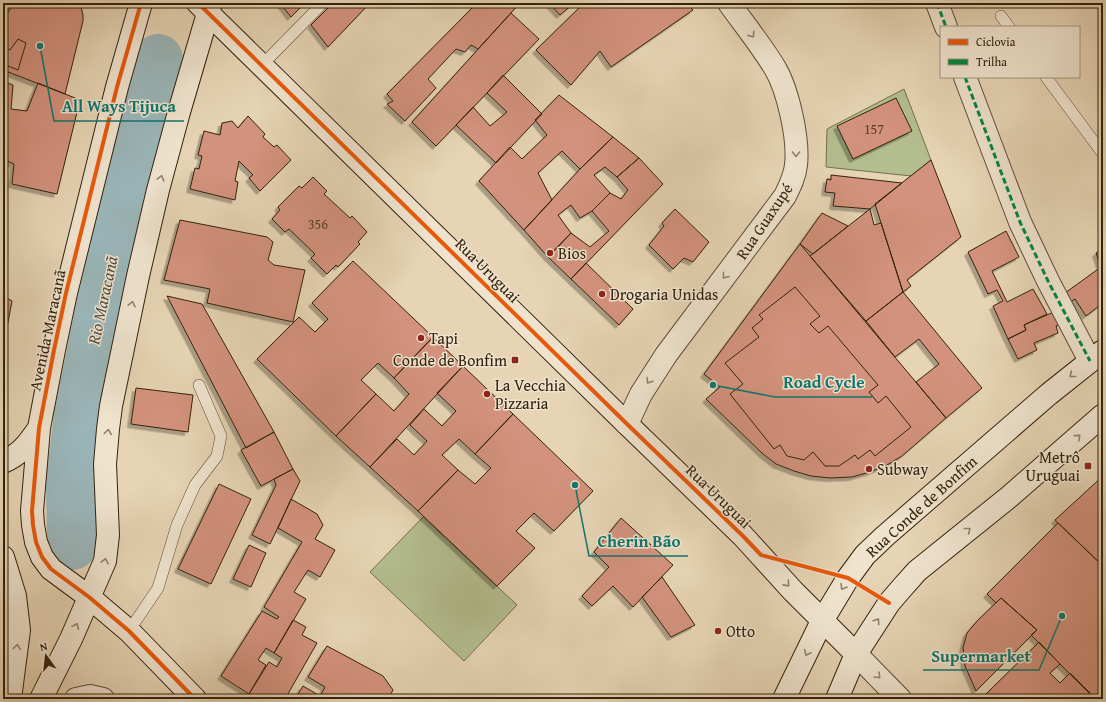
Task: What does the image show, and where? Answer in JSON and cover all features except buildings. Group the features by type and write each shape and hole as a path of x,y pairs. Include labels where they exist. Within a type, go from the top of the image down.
{"street":[{"name":"Avenida Maracanã","path":"141,3 117,87 68,285 54,350 39,428 32,511 36,542 42,557 51,569 90,597 129,631 195,699"},
{"name":"Rua Guaxupé","path":"627,424 641,394 666,354 785,196 792,182 796,165 796,146 794,126 785,92 776,69 729,3"},
{"path":"937,3 946,26"},
{"path":"41,699 90,597 105,561 108,535 105,464 111,406 138,276 158,190 206,6"},
{"name":"Rua Uruguai","path":"206,6 262,65 743,536 822,621 900,699"},
{"path":"965,78 1020,222 1051,288 1097,356"},
{"name":"Rua Conde de Bonfim","path":"784,699 822,621 848,578 865,555 1049,394 1097,356"},
{"path":"836,699 856,654 889,603 917,571 1009,497 1103,415"},
{"path":"3,462 17,455 39,428"},
{"path":"3,557 14,596 19,630 10,699"},
{"path":"76,699 90,696 103,699"}],"lane":[{"path":"262,65 323,3"},
{"path":"1001,16 1008,26"},
{"path":"1047,78 1103,154"},
{"path":"129,631 158,588 177,525 195,485 217,456 221,436 199,385"}],"green space":[{"path":"904,89 931,160 911,176 826,167 827,129"},
{"path":"423,517 517,605 464,661 370,572"}],"waterway":[{"name":"Rio Maracanã","path":"72,545 71,481 79,415 135,138 144,98 158,59"}],"marked path":[{"path":"937,3 946,26"},
{"path":"965,78 1020,222 1048,281 1090,361"}],"cycle path":[{"path":"141,3 117,87 66,293 54,350 39,428 32,511 33,525 36,542 42,557 51,569 89,597 129,631 195,699"},
{"path":"198,3 761,555 848,578 889,603"}],"place":[{"name":"All Ways Tijuca","path":"40,46"},
{"name":"Bios","path":"550,253"},
{"name":"Drogaria Unidas","path":"602,294"},
{"name":"Tapi","path":"421,338"},
{"name":"Conde de Bonfim","path":"515,360"},
{"name":"Road Cycle","path":"713,385"},
{"name":"La Vecchia Pizzaria","path":"487,394"},
{"name":"Metrô Uruguai","path":"1088,466"},
{"name":"Subway","path":"869,469"},
{"name":"Cherin Bão","path":"575,485"},
{"name":"Supermarket","path":"1062,616"},
{"name":"Otto","path":"718,631"}]}
